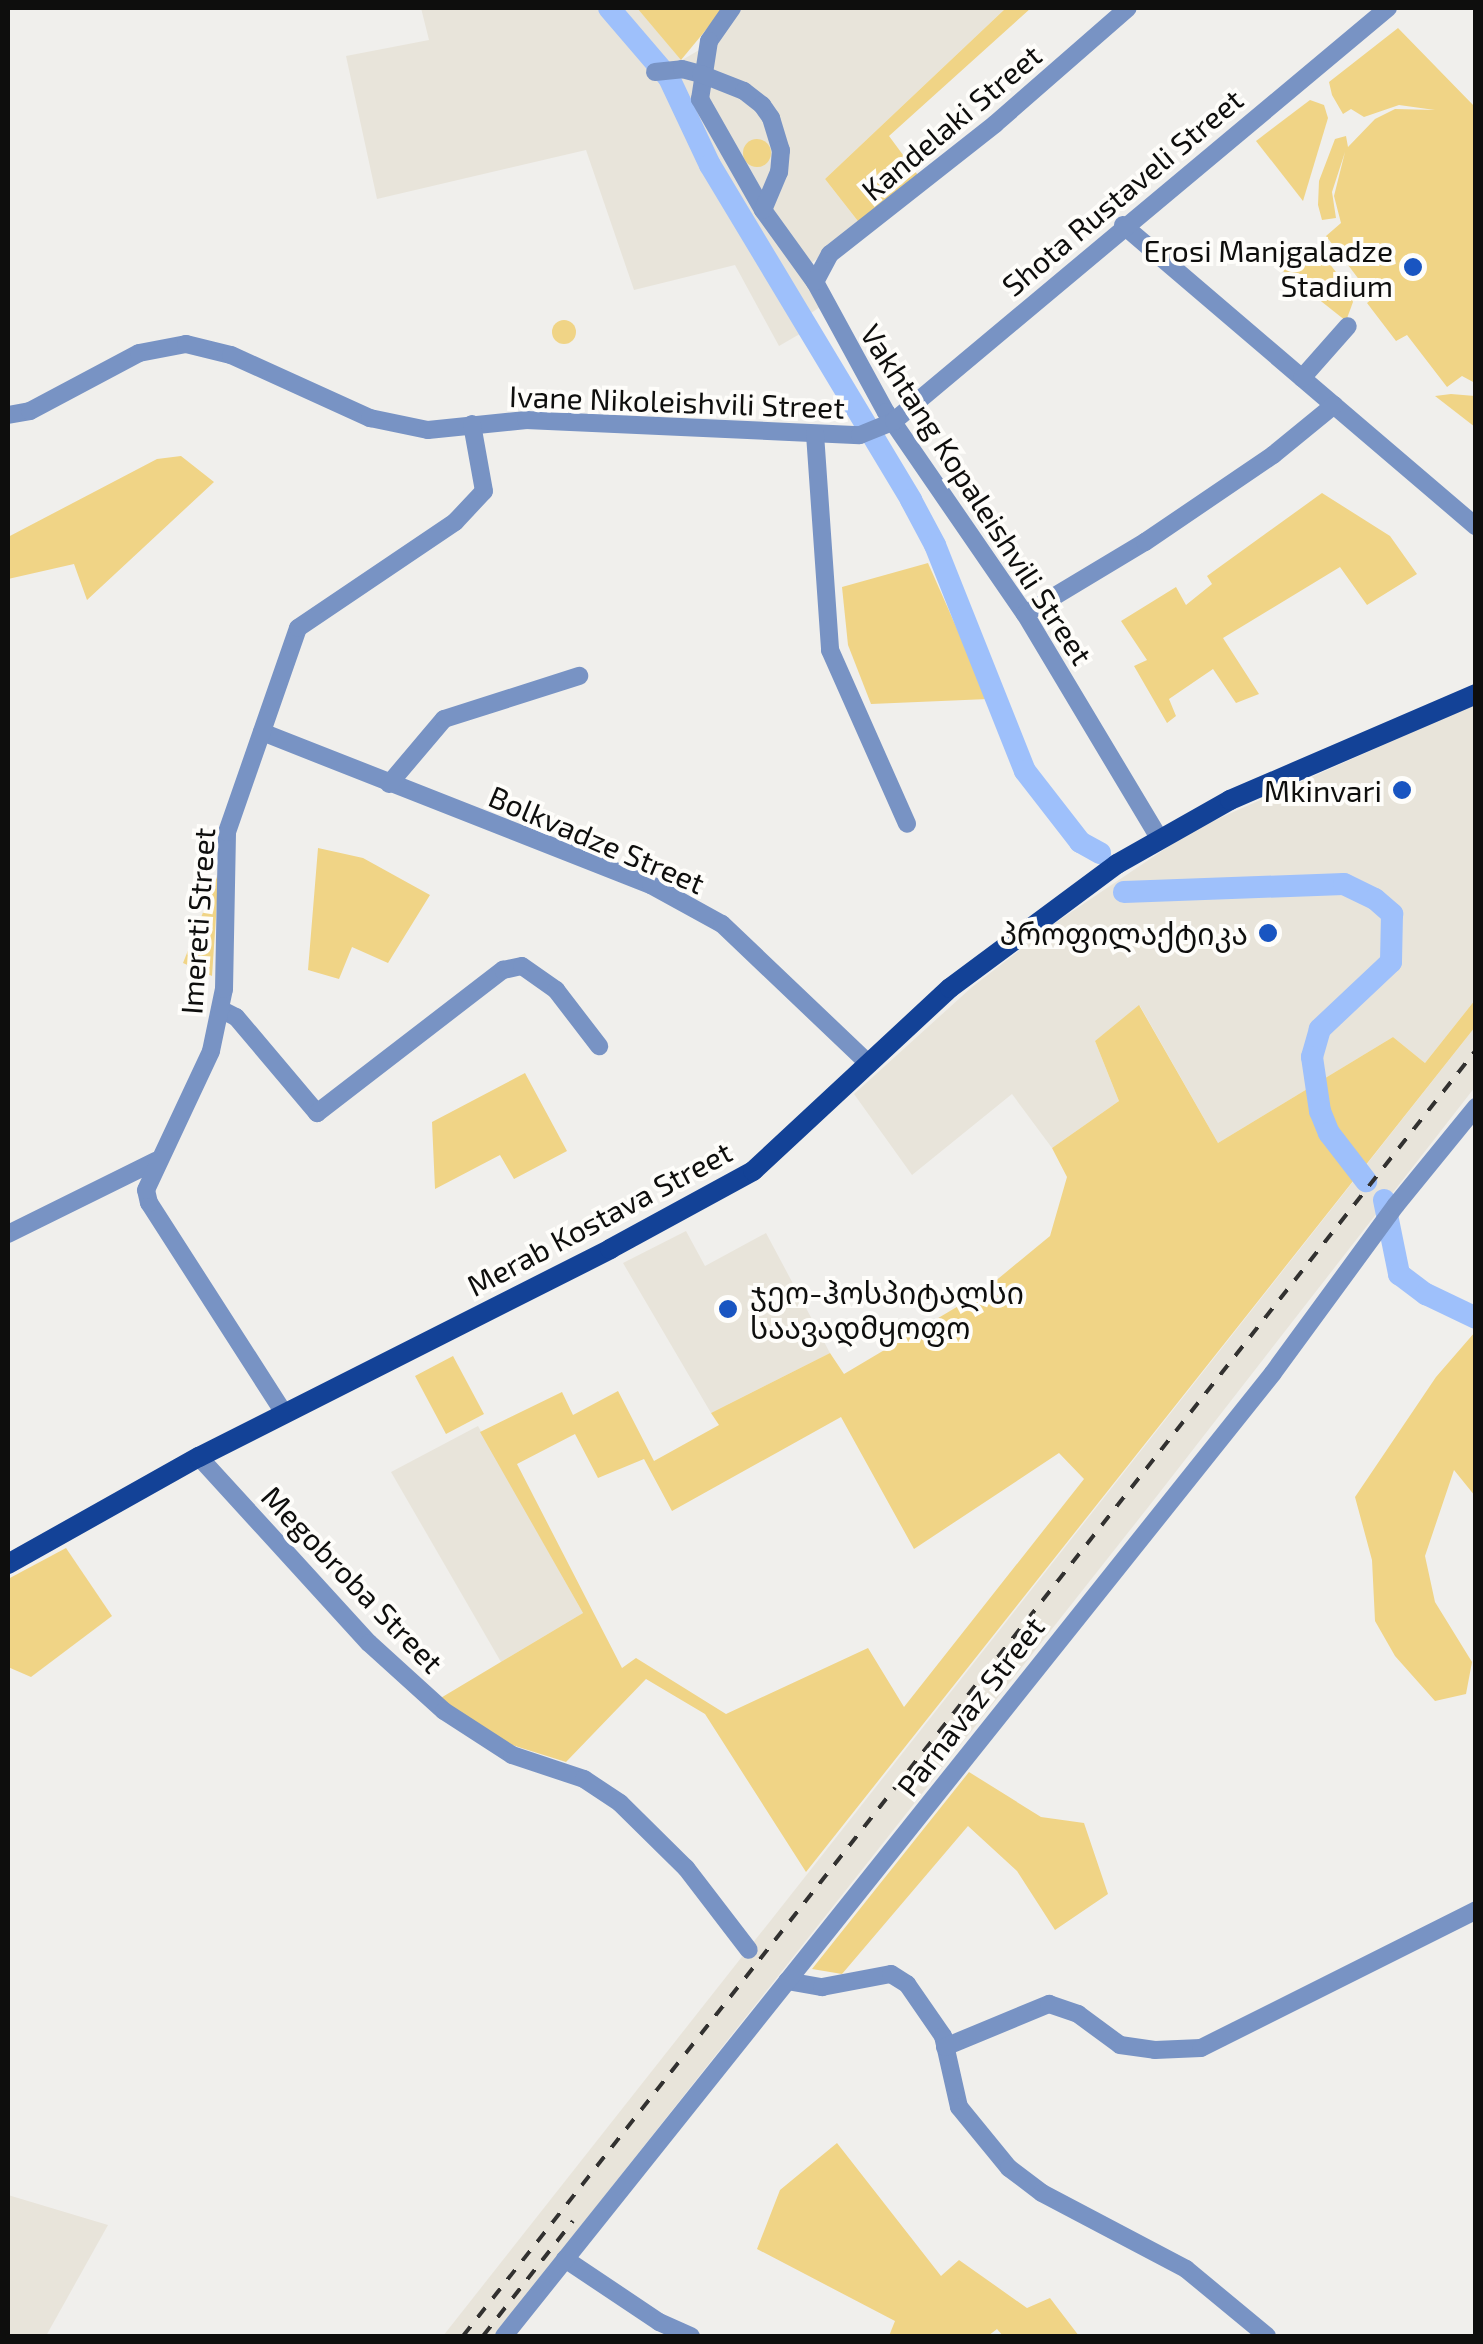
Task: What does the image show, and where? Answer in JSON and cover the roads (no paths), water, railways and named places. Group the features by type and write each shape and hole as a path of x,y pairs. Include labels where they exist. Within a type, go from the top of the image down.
{"main road":[{"name":"Merab Kostava Street","path":"8,1564 198,1457 610,1249 753,1171 950,988 1021,933 1159,838 1230,800 1476,694"}],"street":[{"path":"701,74 708,42 732,8"},
{"name":"Kandelaki Street","path":"814,282 830,254 995,124 1128,8"},
{"name":"Shota Rustaveli Street","path":"894,421 1123,225 1388,8"},
{"path":"662,71 701,74 744,91 771,118 780,150 778,172 763,210"},
{"name":"Vakhtang Kopaleishvili Street","path":"701,74 700,99 763,210 814,282 894,421 1025,614 1159,838"},
{"path":"1123,225 1476,526"},
{"path":"1302,378 1348,326"},
{"name":"Ivane Nikoleishvili Street","path":"8,415 30,411 139,353 186,344 231,355 370,418 428,430 526,420 814,434 867,432 894,421"},
{"path":"1025,614 1058,598 1161,532 1273,454 1334,405"},
{"name":"Imereti Street","path":"284,1414 149,1202 146,1190 212,1050 222,1010 227,832 298,628 455,522 484,491 472,424"},
{"path":"814,434 830,650 907,824"},
{"path":"390,784 444,719 580,676"},
{"name":"Bolkvadze Street","path":"262,732 651,885 722,924 868,1064"},
{"path":"222,1010 236,1017 317,1113 503,970 522,966 556,990 599,1046"},
{"name":"Parnavaz Street","path":"504,2336 1273,1373 1390,1212 1476,1107"},
{"path":"8,1234 156,1162"},
{"name":"Megobroba Street","path":"198,1457 369,1643 444,1711 512,1755 584,1779 620,1803 686,1868 750,1950"},
{"path":"946,2046 1049,2004 1078,2014 1120,2045 1201,2048 1476,1910"},
{"path":"787,1981 822,1987 890,1974 907,1984 946,2046 960,2108 1010,2168 1042,2193 1186,2268 1267,2336"},
{"path":"565,2259 658,2322 692,2336"}],"waterway":[{"path":"609,8 669,78 710,165 911,500 935,545 1025,771 1080,842 1100,853"},
{"path":"1124,892 1344,884 1375,899 1392,914 1391,962 1320,1029 1312,1057 1320,1111 1329,1133 1366,1181"},
{"path":"1384,1200 1399,1274 1426,1294 1476,1318"}],"railway":[{"path":"463,2336 1476,1050"},
{"path":"483,2336 573,2221"}],"place":[{"name":"Erosi Manjgaladze Stadium","path":"1413,267"},
{"name":"Mkinvari","path":"1402,790"},
{"name":"პროფილაქტიკა","path":"1268,933"},
{"name":"ჯეო-ჰოსპიტალსი საავადმყოფო","path":"728,1309"}]}
